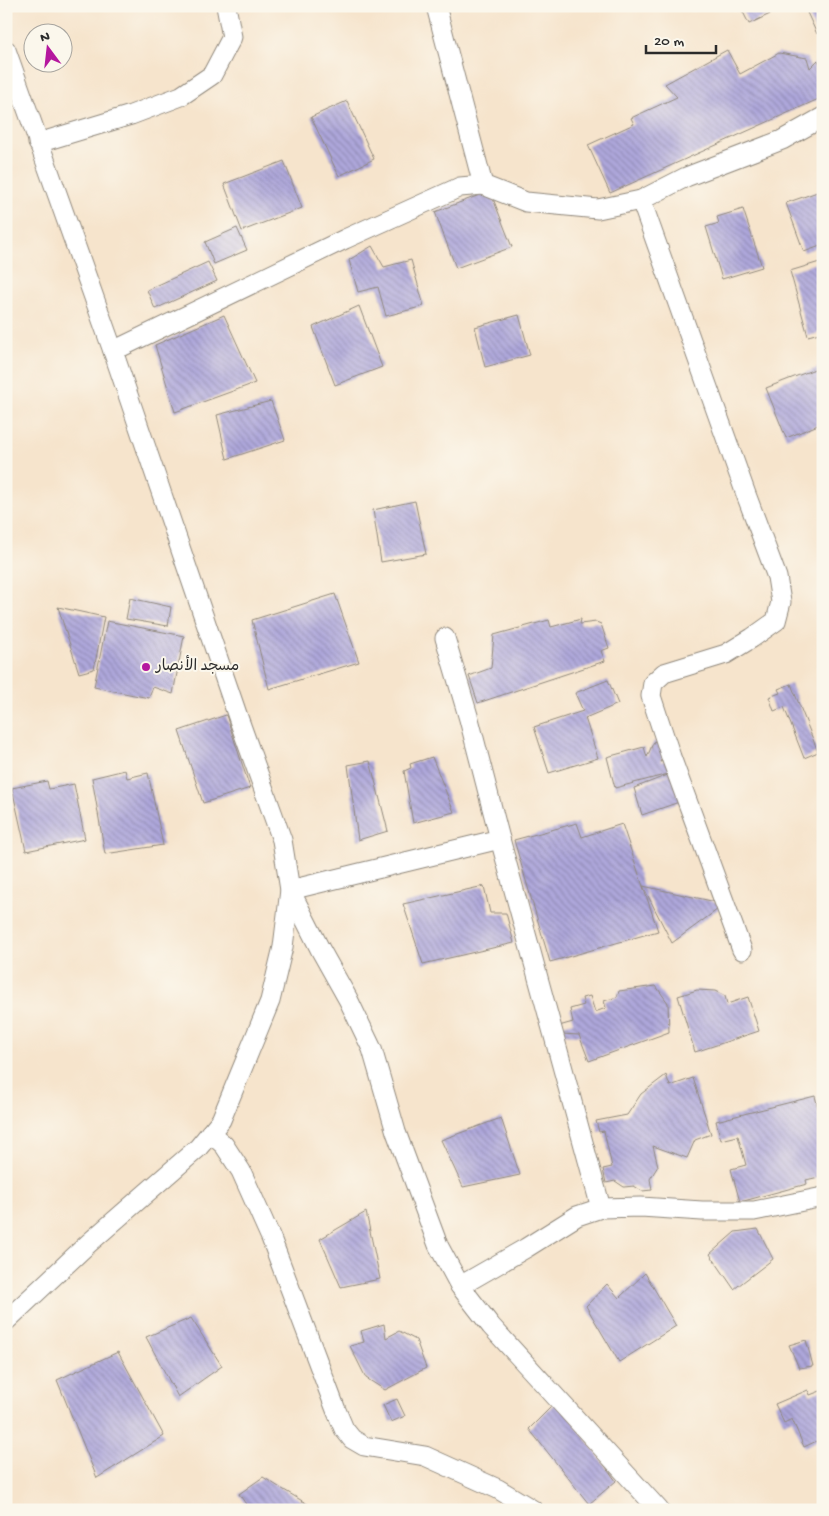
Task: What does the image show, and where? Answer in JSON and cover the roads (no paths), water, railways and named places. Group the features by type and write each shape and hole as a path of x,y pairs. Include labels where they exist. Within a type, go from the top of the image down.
{"street":[{"path":"38,143 131,115 182,96 212,75 232,37 226,6"},
{"path":"436,6 483,185"},
{"path":"6,50 113,351 282,840 290,890 283,947 270,1001 221,1120 198,1148 89,1243 6,1321"},
{"path":"113,351 345,239 460,187 483,185 526,202 598,209 641,200 686,177 782,140 823,117"},
{"path":"641,200 777,577 781,602 776,621 752,638 726,654 664,673 653,682 652,696 671,757 742,950"},
{"path":"445,638 469,719 601,1208"},
{"path":"290,890 500,839"},
{"path":"290,890 348,999 372,1049 396,1132 438,1245 460,1286 491,1326 659,1510"},
{"path":"210,1133 224,1145 241,1171 271,1238 336,1410 344,1429 352,1439 364,1446 425,1456 498,1489 534,1510"},
{"path":"460,1286 577,1216 601,1208 641,1207 702,1211 754,1211 823,1198"}],"place":[{"name":"مسجد الأنصار","path":"146,667"}]}
